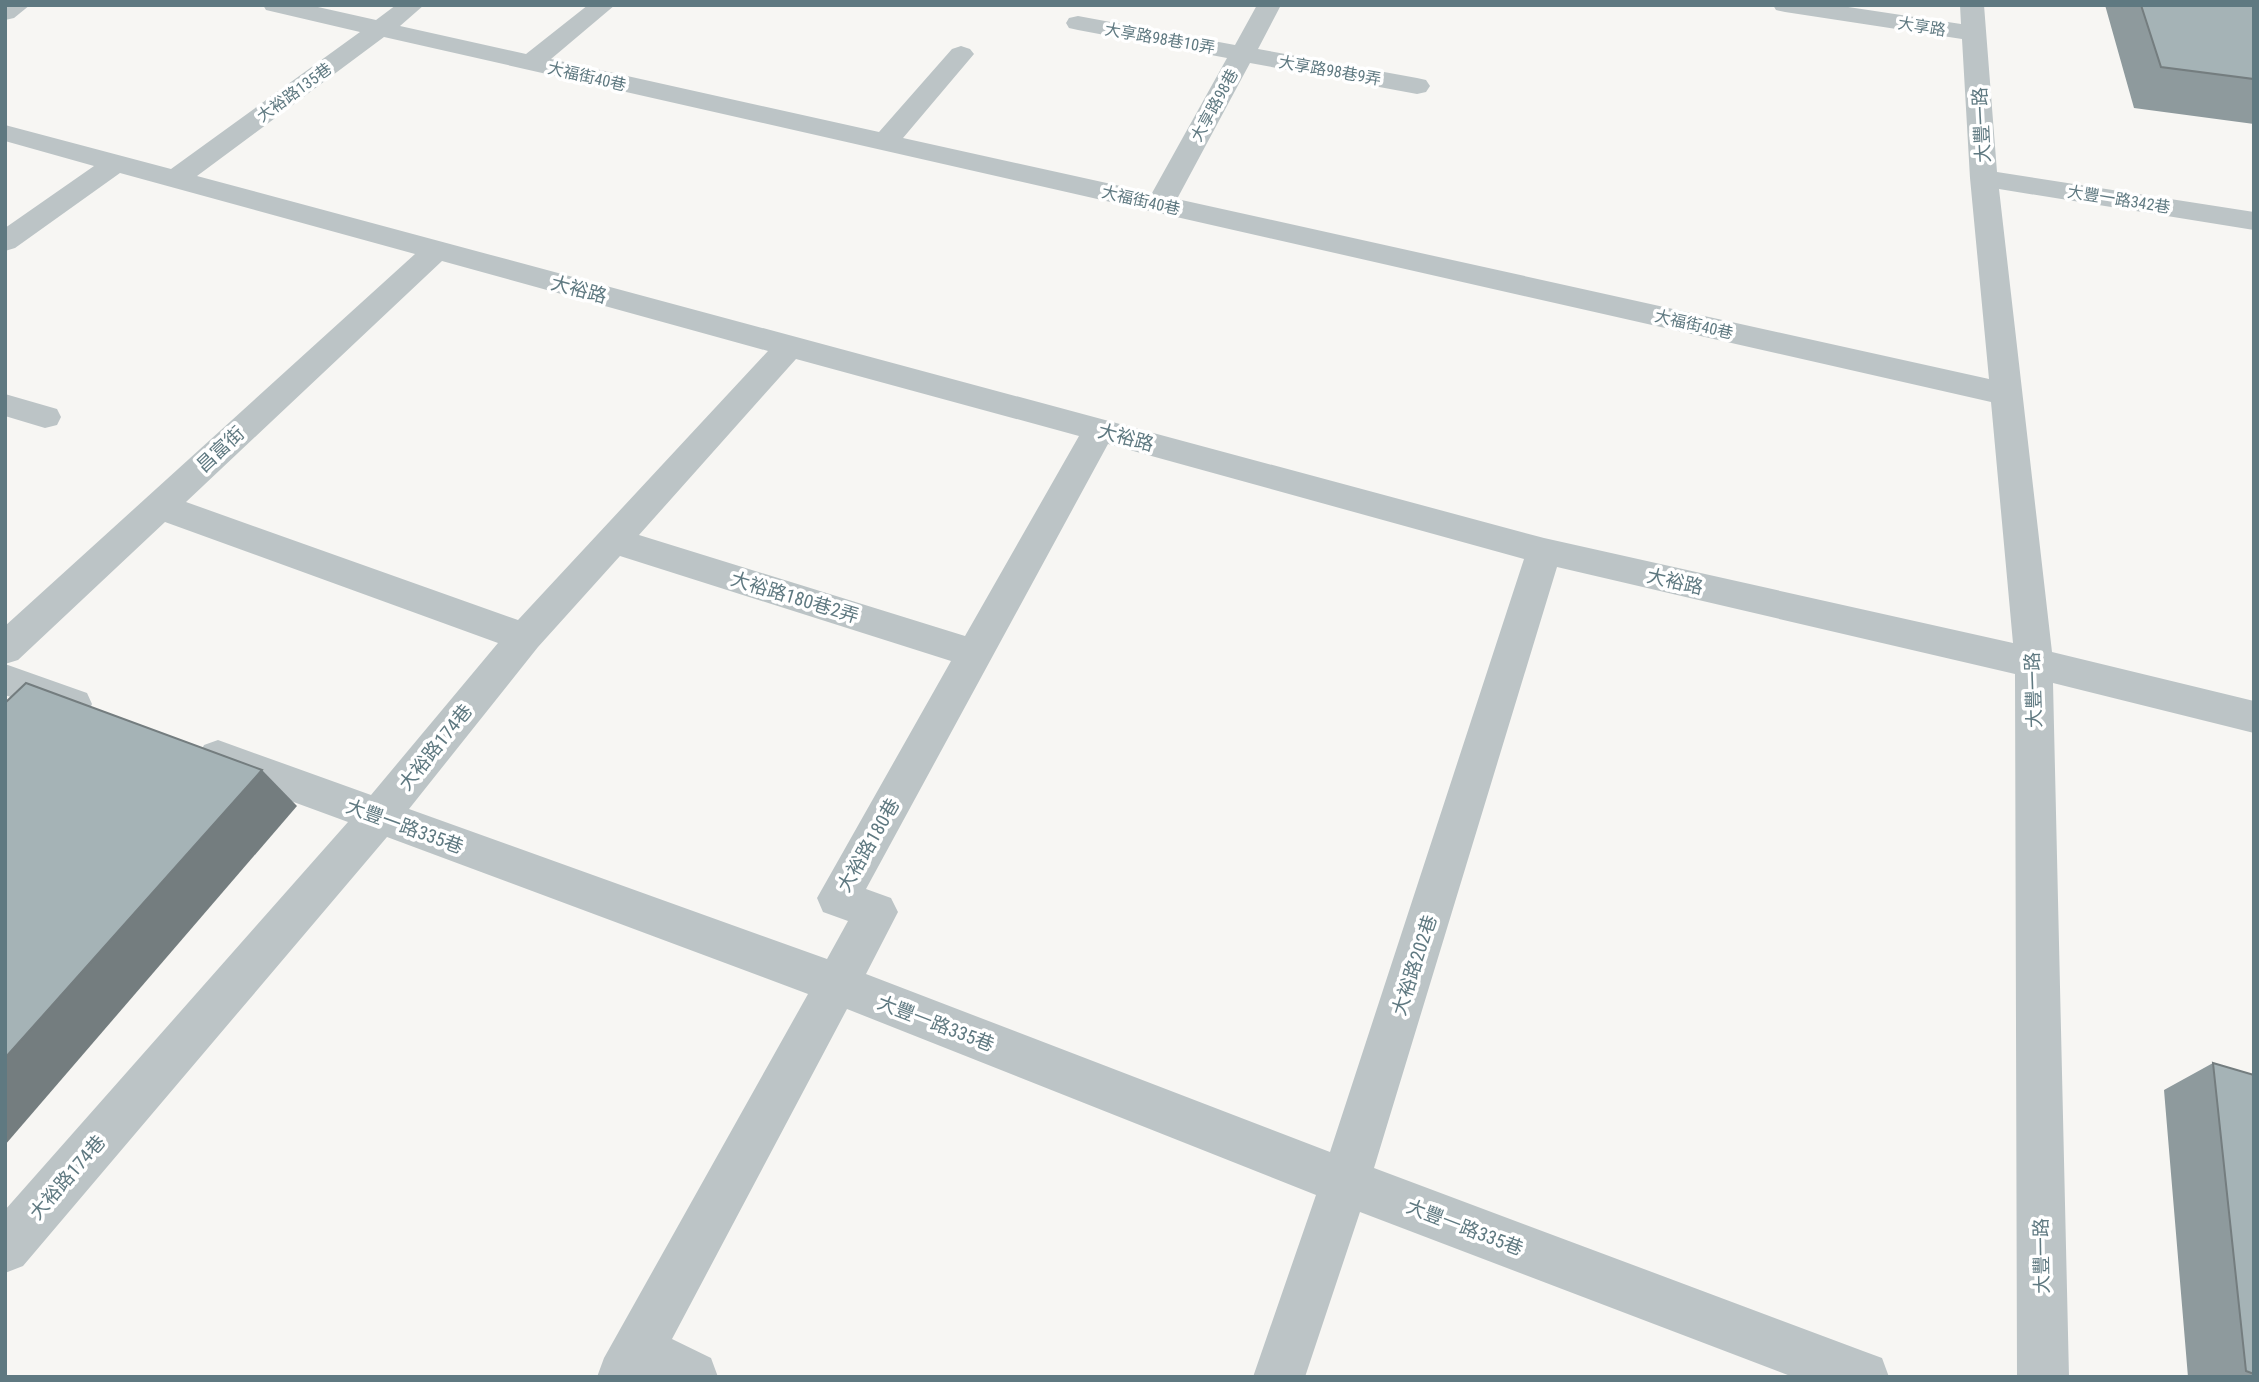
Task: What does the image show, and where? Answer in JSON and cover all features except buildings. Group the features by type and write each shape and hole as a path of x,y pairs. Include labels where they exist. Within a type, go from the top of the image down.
{"street":[{"path":"5,13 18,5"},
{"name":"大福街40巷","path":"275,5 2007,394"},
{"name":"大裕路135巷","path":"175,179 412,5"},
{"path":"530,62 603,5"},
{"name":"大享路98巷","path":"1160,204 1269,5"},
{"name":"大享路","path":"1785,5 1974,20"},
{"name":"大豐一路","path":"1974,20 1984,178 2034,663 2043,1377"},
{"name":"大享路98巷10弄","path":"1078,23 1242,54"},
{"path":"885,142 961,54"},
{"name":"大享路98巷9弄","path":"1242,54 1418,86"},
{"name":"大裕路","path":"5,133 1544,551 2034,663 2254,717"},
{"path":"5,242 116,163"},
{"name":"大豐一路342巷","path":"1984,178 2254,221"},
{"name":"昌富街","path":"5,649 437,250"},
{"name":"大裕路174巷","path":"5,1248 379,816 525,637 790,346"},
{"path":"5,405 45,417"},
{"name":"大裕路180巷","path":"692,1377 631,1363 876,912 838,898 1099,430"},
{"path":"158,506 525,637"},
{"name":"大裕路180巷2弄","path":"613,540 976,654"},
{"name":"大裕路202巷","path":"1279,1377 1345,1182 1544,551"},
{"path":"5,680 108,717"},
{"name":"大豐一路335巷","path":"186,746 838,984 1345,1182 1863,1377"}]}
